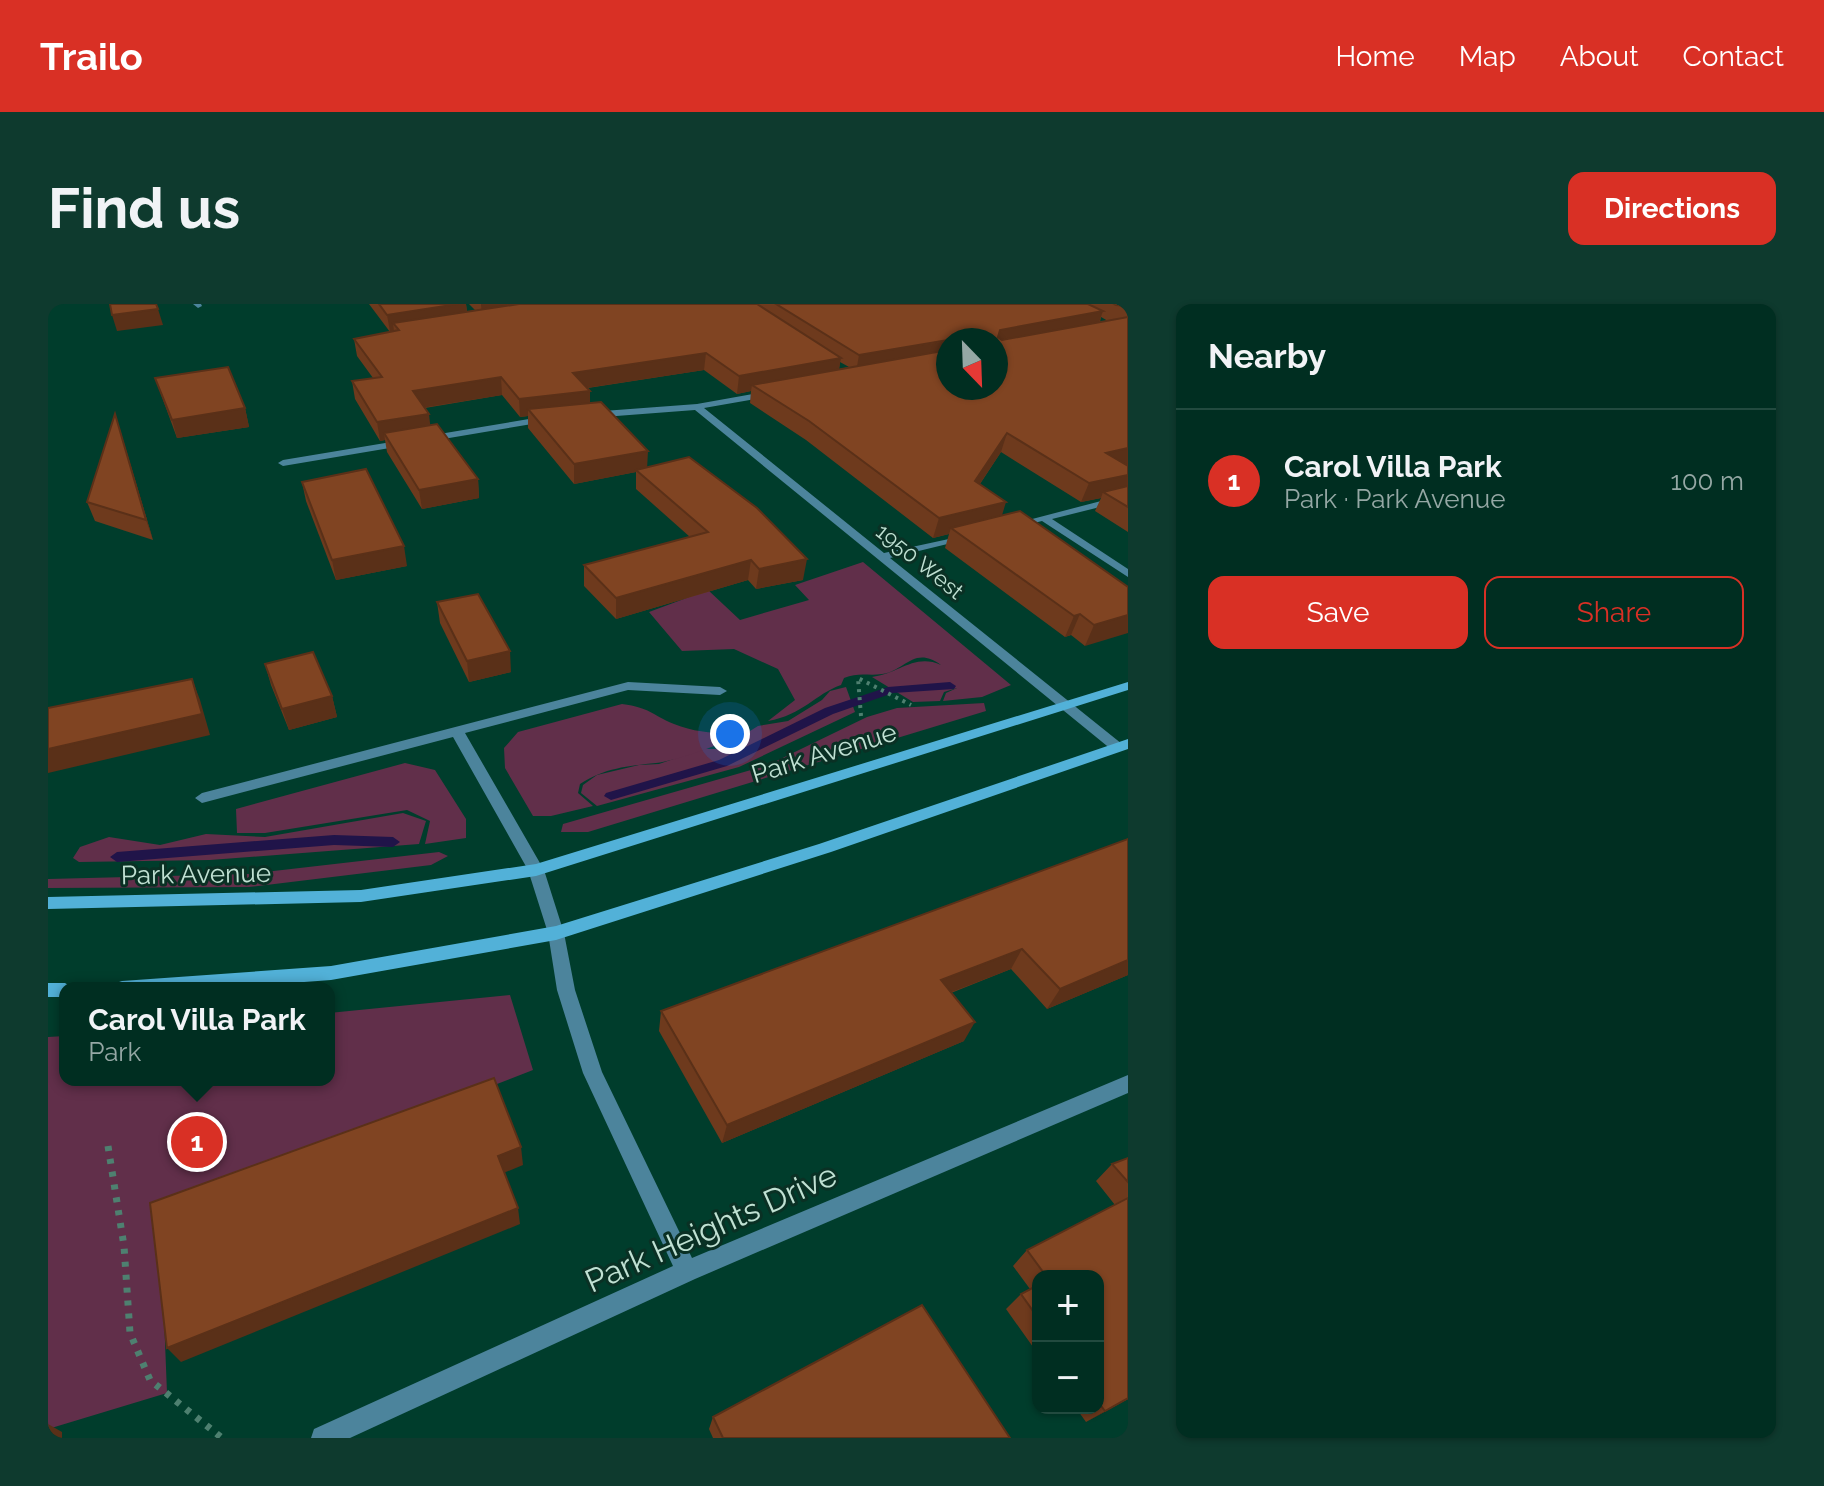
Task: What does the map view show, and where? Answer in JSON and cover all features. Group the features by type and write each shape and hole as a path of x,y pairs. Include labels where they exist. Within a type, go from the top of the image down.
{"street":[{"path":"579,416 697,407 775,393"},
{"name":"1950 West","path":"697,407 1067,705 1122,745"},
{"path":"283,463 564,417"},
{"path":"1000,528 1128,497"},
{"path":"1044,518 1128,574"},
{"path":"884,556 986,532"},
{"path":"202,798 628,686 720,691"},
{"name":"Park Avenue","path":"48,903 361,896 536,870 1128,686"},
{"path":"457,732 536,870 556,933 566,990 593,1073 687,1271"},
{"path":"206,982 331,973 556,933 825,848 1122,745"},
{"name":"Park Heights Drive","path":"323,1438 687,1271 1128,1084"}],"path":[{"path":"861,716 858,678 911,705"},
{"path":"108,1146 124,1246 130,1333 150,1380 222,1438"}],"shaded area":[{"path":"863,562 1011,685 982,697 943,701 946,693 957,688 944,692 940,701 913,702 872,677 890,672 854,675 844,678 841,685 791,714 768,721 795,700 778,669 734,649 682,651 649,612 708,590 740,620 809,600 795,585","holes":["924,658 941,665 923,661 890,672 910,661"]},
{"path":"846,687 855,712 739,767 597,806 581,793 583,785 597,775 639,765 659,764 702,749 721,749 758,726 788,721 822,700 830,691"},
{"path":"984,703 986,711 588,832 561,832 563,824 768,765 867,717 897,708"},
{"path":"622,704 645,709 691,729 743,733 676,759 598,774 580,784 578,793 593,806 551,816 533,816 505,768 504,748 518,732"},
{"path":"405,763 435,770 466,819 466,838 425,844 430,821 407,810 265,833 237,833 236,809"},
{"path":"403,813 426,821 419,844 210,860 79,862 73,858 80,847 109,837 160,845 206,834 265,837"},
{"path":"439,852 448,856 431,865 249,887 48,888 48,879 248,874"},
{"path":"510,995 533,1070 160,1214 167,1393 48,1429 48,1037 59,1036 59,1086 335,1086 335,1012"}],"building":[{"path":"110,304 156,304 158,309 112,315"},
{"path":"379,304 458,304 387,315"},
{"path":"519,304 757,304 841,358 739,376 706,353 573,373 590,391 519,399 501,377 413,391 429,414 377,422 352,381 382,377 354,339 399,330 393,323"},
{"path":"776,304 1088,304 1103,311 1008,329 936,328 936,342 859,355"},
{"path":"1128,317 1128,448 1106,453 1128,466 1128,475 1089,483 1007,433 975,481 1006,502 939,518 809,421 752,385 936,352 936,400 1008,400 1008,339"},
{"path":"228,367 245,408 172,420 155,378"},
{"path":"601,402 648,451 574,464 528,409"},
{"path":"115,414 146,520 87,502"},
{"path":"437,424 478,479 419,490 384,433"},
{"path":"689,457 757,508 807,559 759,569 751,560 616,598 584,565 708,532 636,470"},
{"path":"366,469 404,546 332,560 302,482"},
{"path":"1128,486 1128,507 1103,492"},
{"path":"1020,511 1128,587 1128,615 1094,625 1080,614 1074,616 951,528"},
{"path":"478,594 510,651 467,661 437,602"},
{"path":"313,652 332,696 282,709 265,664"},
{"path":"192,679 202,714 48,749 48,708"},
{"path":"1128,839 1128,960 1060,989 1022,949 941,980 975,1022 727,1125 661,1011"},
{"path":"494,1078 521,1147 498,1156 518,1208 167,1348 150,1203"},
{"path":"1128,1158 1128,1182 1112,1164"},
{"path":"1128,1198 1128,1398 1104,1410 1104,1270 1042,1270 1027,1250"},
{"path":"1032,1288 1032,1310 1021,1294"},
{"path":"922,1305 1010,1438 723,1438 713,1417"}],"waterway":[{"path":"611,796 723,763 829,711 892,690 950,686"},
{"path":"117,857 334,840 393,842"}],"place":[{"name":"Carol Villa Park","path":"197,1142"}]}
